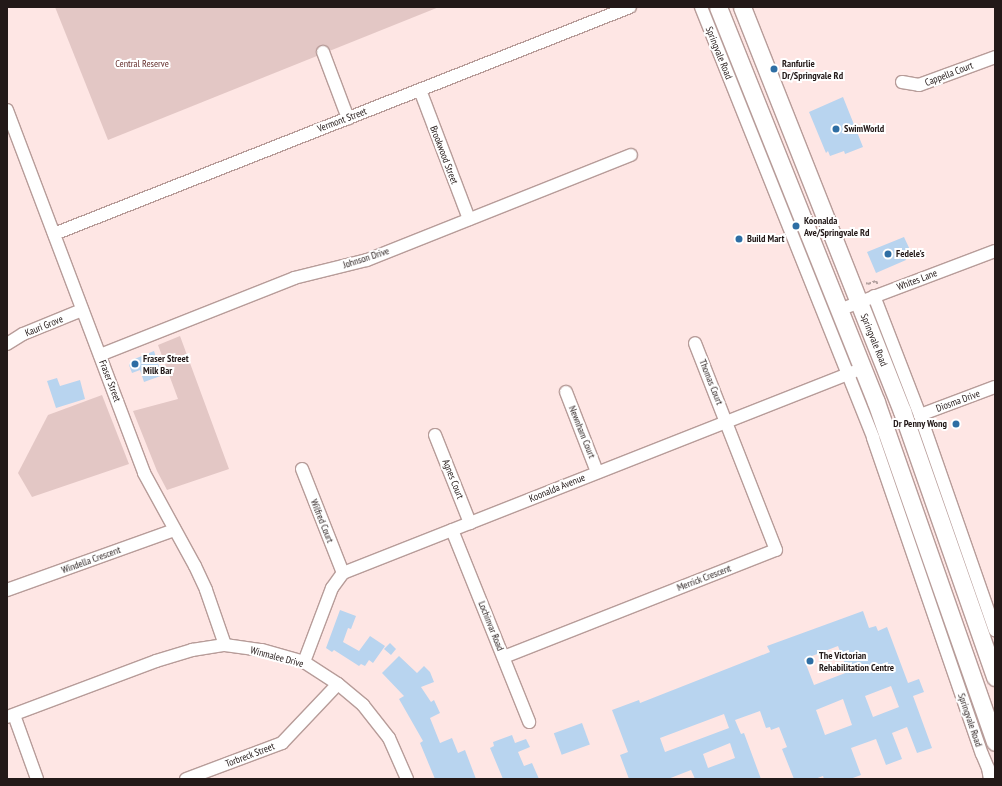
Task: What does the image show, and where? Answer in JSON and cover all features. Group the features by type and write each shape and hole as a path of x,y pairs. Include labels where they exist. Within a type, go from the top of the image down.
{"highway":[{"name":"Springvale Road","path":"719,7 863,368 888,435 995,742"},
{"name":"Springvale Road","path":"742,7 867,299 906,420 995,678"}],"street":[{"name":"Vermont Street","path":"54,234 630,7"},
{"name":"Springvale Road","path":"701,7 879,454 949,661 988,768 990,779"},
{"path":"323,52 348,118"},
{"name":"Cappella Court","path":"902,82 919,85 995,57"},
{"name":"Brookwood Street","path":"420,90 469,219"},
{"name":"Fraser Street","path":"7,111 144,473 195,566 206,590 225,645"},
{"name":"Johnson Drive","path":"100,355 294,278 367,260 631,155"},
{"name":"Whites Lane","path":"839,310 995,251"},
{"name":"Springvale Road","path":"867,299 920,415 995,630"},
{"name":"Kauri Grove","path":"7,344 23,334 82,310"},
{"name":"Thomas Court","path":"695,343 726,422"},
{"name":"Koonalda Avenue","path":"343,573 863,368"},
{"name":"Diosma Drive","path":"920,415 995,387"},
{"name":"Newnham Court","path":"566,392 597,472"},
{"name":"Merrick Crescent","path":"504,657 776,550 726,422"},
{"name":"Agnes Court","path":"435,435 470,523"},
{"name":"Wilfred Court","path":"302,469 343,573"},
{"name":"Windella Crescent","path":"7,590 175,530"},
{"name":"Lochinvar Road","path":"452,530 529,722"},
{"path":"304,662 332,588 343,573"},
{"name":"Winmalee Drive","path":"10,716 156,661 192,650 225,645 262,650 304,662 338,684 363,705 389,738 407,779"},
{"path":"949,661 967,662"},
{"path":"976,686 995,678"},
{"name":"Torbreck Street","path":"186,779 282,743 338,684"},
{"path":"10,716 37,779"}],"green space":[{"name":"Central Reserve","path":"55,7 439,7 108,140"},
{"path":"180,336 229,469 167,490 157,471 133,411 178,399 158,345"},
{"path":"102,395 129,464 32,497 18,473 48,415"}],"building":[{"name":"SwimWorld","path":"843,97 863,147 845,154 844,151 830,156 828,151 826,153 809,112"},
{"name":"Fedele's","path":"904,237 911,252 904,255 906,260 876,273 867,252"},
{"path":"154,351 159,366 163,365 166,374 144,382 140,370 132,373 129,365 132,360"},
{"path":"57,378 60,386 80,380 85,399 56,408 47,381"},
{"path":"340,610 356,616 351,629 348,628 343,642 359,651 370,636 385,646 373,663 369,660 365,666 361,664 359,666 334,650 332,652 326,648"},
{"path":"863,611 869,628 876,626 878,631 887,627 908,683 919,679 924,692 913,696 932,748 917,753 907,727 892,733 902,759 886,765 876,739 851,748 861,775 850,779 824,779 823,776 815,779 794,779 782,749 787,747 779,727 771,730 770,727 766,728 760,711 735,720 741,734 744,733 761,779 695,779 691,770 668,779 629,779 620,755 628,752 612,710 639,700 640,703 770,652 767,646","holes":["838,646 848,672 814,685 804,659","891,686 899,707 873,717 865,696","843,699 852,725 825,735 816,710","724,714 729,728 665,752 660,738","730,743 735,758 708,768 703,754"]},
{"path":"390,643 396,649 391,655 384,649"},
{"path":"399,656 417,673 424,666 430,672 434,682 421,687 431,702 434,700 440,713 430,718 440,743 452,738 458,753 465,750 476,779 435,779 420,743 423,741 399,699 404,696 382,673"},
{"path":"582,723 590,745 562,755 554,733"},
{"path":"512,735 515,743 526,739 530,747 518,752 524,766 532,763 539,779 503,779 490,748 494,746 493,742"}],"place":[{"name":"Ranfurlie Dr/Springvale Rd","path":"774,69"},
{"name":"SwimWorld","path":"836,129"},
{"name":"Koonalda Ave/Springvale Rd","path":"796,226"},
{"name":"Build Mart","path":"739,239"},
{"name":"Fedele's","path":"888,254"},
{"name":"Fraser Street Milk Bar","path":"135,364"},
{"name":"Dr Penny Wong","path":"956,424"},
{"name":"The Victorian Rehabilitation Centre","path":"810,661"}]}
